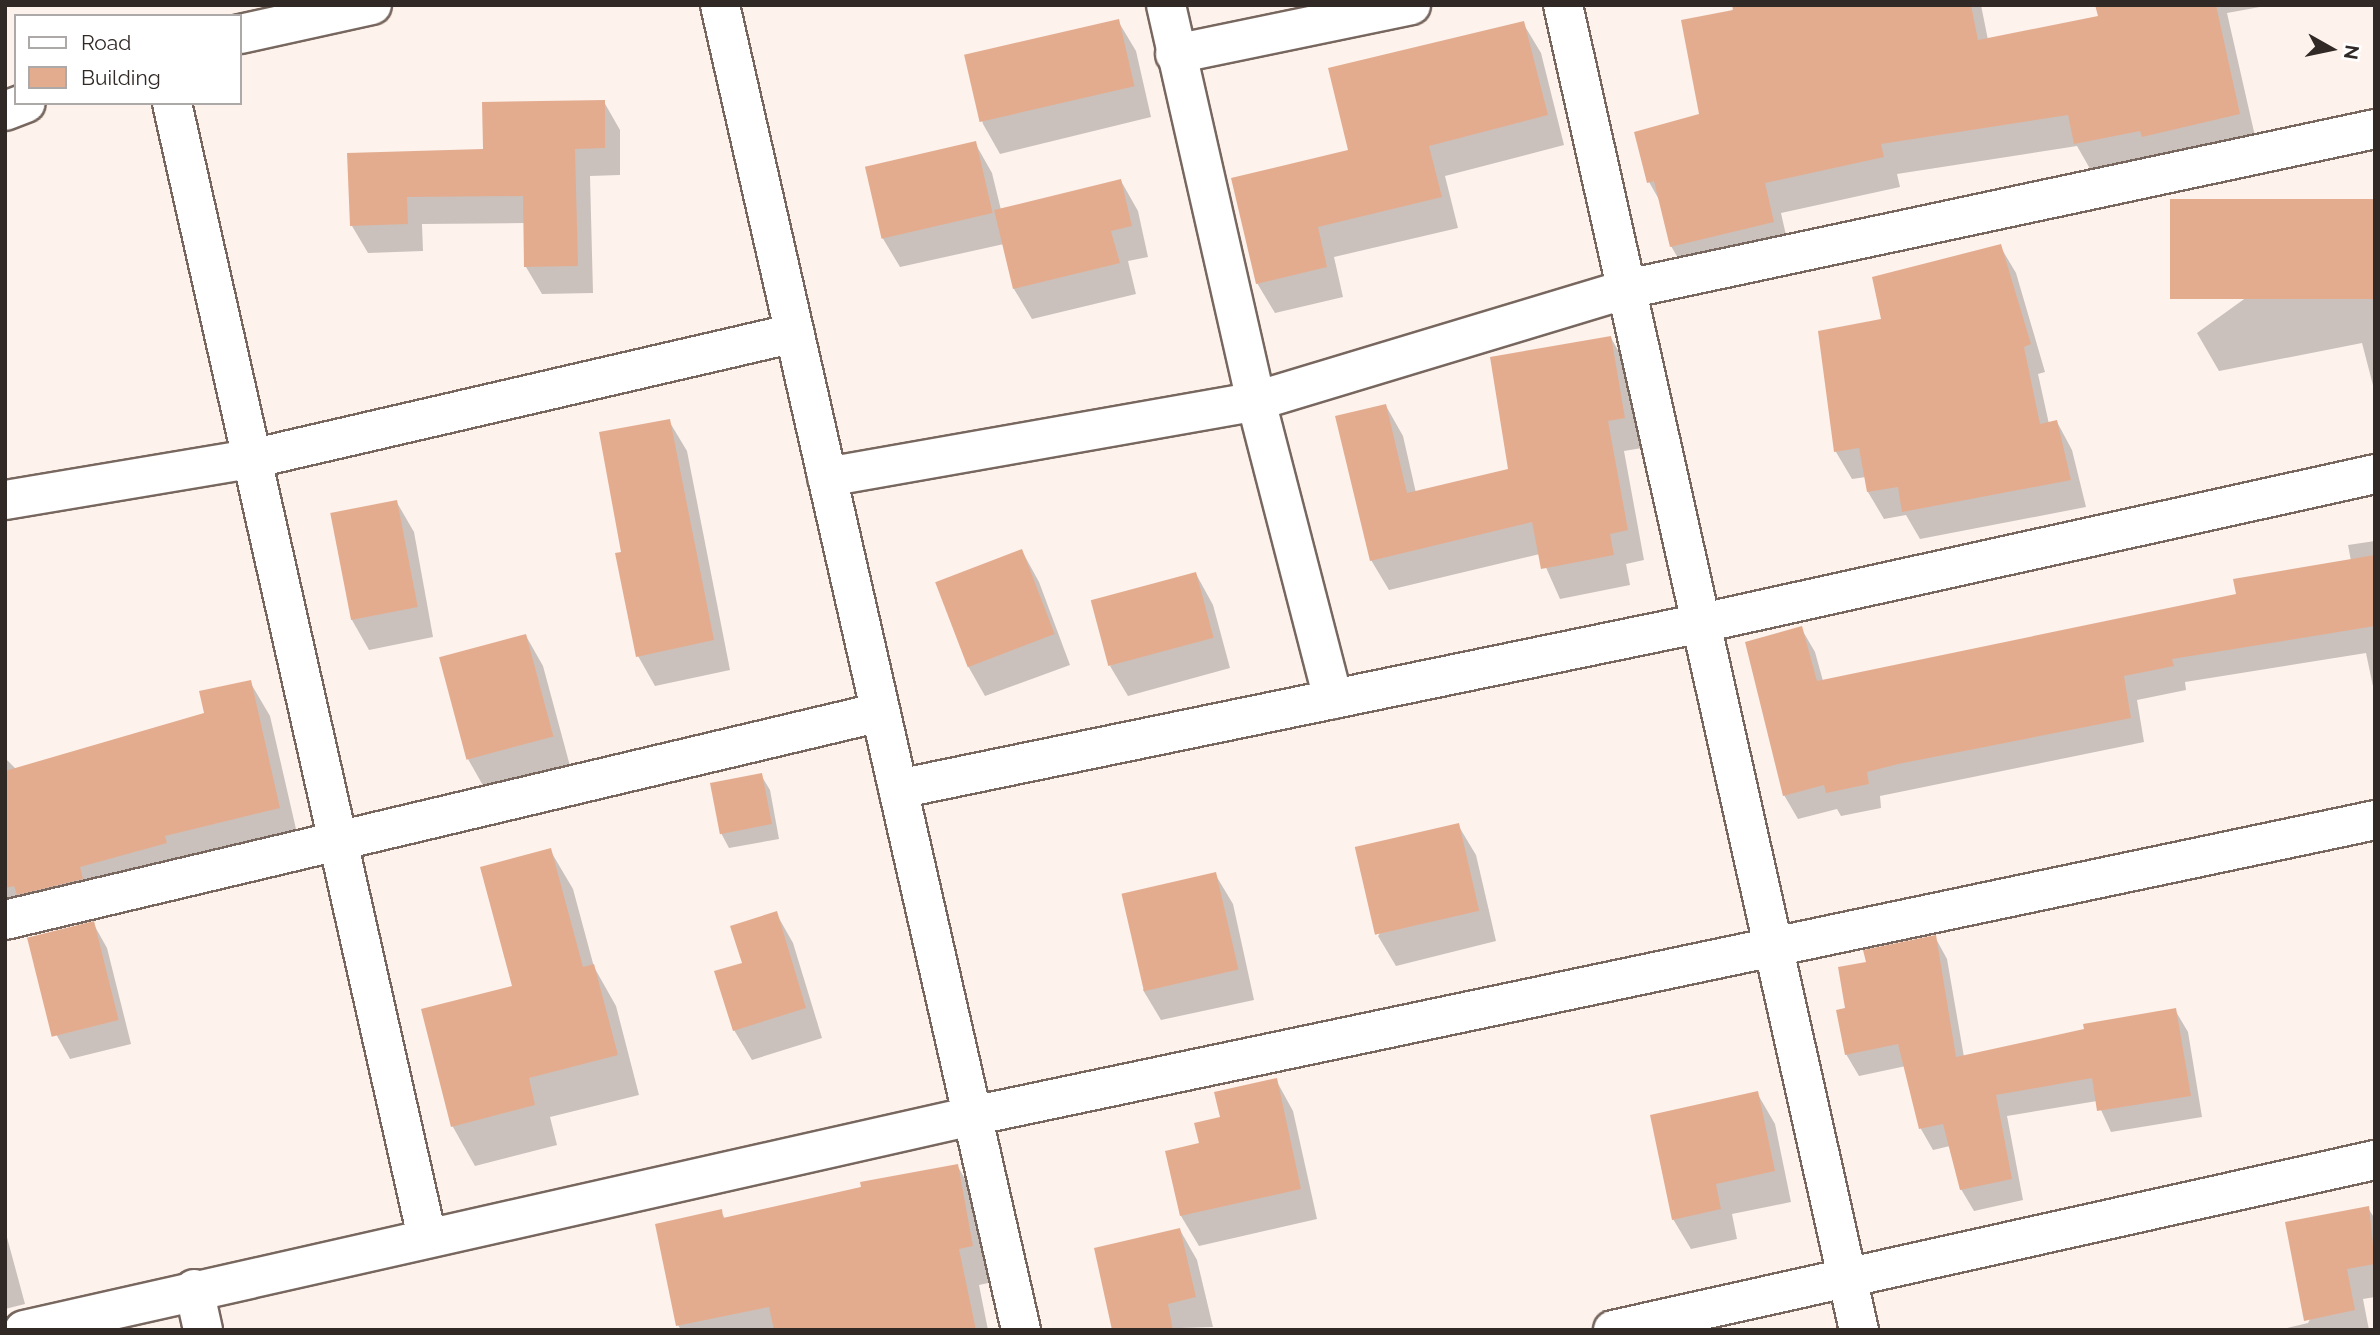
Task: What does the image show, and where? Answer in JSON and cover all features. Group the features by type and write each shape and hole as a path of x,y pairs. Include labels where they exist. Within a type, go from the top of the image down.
{"street":[{"path":"242,34 373,5"},
{"path":"720,5 1021,1330"},
{"path":"1166,5 1256,401 1333,699"},
{"path":"1175,54 1411,5"},
{"path":"1563,5 1859,1330"},
{"path":"172,105 427,1237"},
{"path":"827,477 1256,401 1627,289 2375,129"},
{"path":"5,500 251,459 795,334"},
{"path":"898,789 1702,623 2375,474"},
{"path":"5,920 881,712"},
{"path":"24,1330 104,1321 194,1289 972,1116 1773,944 2375,820"},
{"path":"1613,1330 2375,1160"},
{"path":"194,1289 204,1330"}],"building":[{"path":"1732,5 1971,5 1978,40 2098,16 2095,5 2216,5 2240,114 2142,137 2140,131 2074,144 2068,115 1881,144 1884,157 1765,183 1774,222 1670,247 1654,181 1647,183 1634,132 1699,114 1681,20 1733,10"},
{"path":"1119,19 1135,86 980,122 964,55"},
{"path":"1524,21 1548,115 1429,146 1442,197 1318,227 1327,267 1256,284 1231,178 1348,150 1328,68"},
{"path":"605,100 605,148 575,149 578,266 524,267 523,196 407,197 408,224 350,226 347,153 483,149 482,102"},
{"path":"976,141 993,213 882,239 865,167"},
{"path":"1121,179 1132,226 1111,231 1120,263 1013,289 994,210"},
{"path":"2170,199 2375,199 2375,299 2170,299"},
{"path":"2001,244 2031,344 2024,347 2040,424 2057,420 2071,480 1902,512 1898,487 1867,492 1859,448 1834,452 1818,331 1881,319 1872,277"},
{"path":"1611,336 1625,418 1608,421 1628,530 1610,534 1614,555 1541,569 1532,522 1370,561 1335,416 1386,404 1407,493 1508,469 1490,357"},
{"path":"670,419 714,640 636,657 615,553 621,552 599,432"},
{"path":"397,500 418,607 351,620 330,513"},
{"path":"1022,549 1055,634 968,667 935,582"},
{"path":"2375,555 2375,626 2172,659 2174,666 2124,676 2131,718 1898,764 1867,772 1869,784 1826,793 1824,785 1783,796 1745,642 1802,626 1817,681 2236,594 2233,579"},
{"path":"1196,572 1214,638 1108,666 1091,600"},
{"path":"526,634 553,736 467,760 439,657"},
{"path":"251,680 280,808 165,836 167,843 80,867 83,879 17,895 14,886 5,888 5,771 204,713 199,691"},
{"path":"762,773 772,824 720,834 710,783"},
{"path":"1459,823 1479,911 1375,935 1355,847"},
{"path":"551,848 583,967 594,964 618,1055 529,1078 535,1105 451,1127 421,1009 512,986 480,867"},
{"path":"1216,872 1238,969 1144,991 1121,894"},
{"path":"777,911 806,1008 733,1031 714,971 742,963 730,926"},
{"path":"94,921 119,1020 52,1037 27,938"},
{"path":"1936,935 1956,1057 2084,1029 2083,1024 2176,1008 2191,1096 2097,1111 2092,1078 1996,1095 2012,1179 1960,1190 1943,1124 1919,1129 1898,1044 1845,1055 1836,1010 1845,1008 1838,967 1866,962 1863,950"},
{"path":"1277,1078 1301,1189 1180,1216 1165,1151 1199,1143 1194,1123 1220,1117 1214,1092"},
{"path":"1758,1091 1775,1171 1716,1184 1721,1209 1672,1220 1650,1115"},
{"path":"958,1164 973,1246 959,1249 976,1330 774,1330 769,1307 676,1326 655,1224 722,1209 723,1218 861,1187 860,1182"},
{"path":"2369,1206 2375,1264 2347,1269 2355,1310 2304,1321 2285,1222"},
{"path":"1180,1228 1196,1297 1168,1304 1173,1330 1112,1330 1094,1248"}]}
